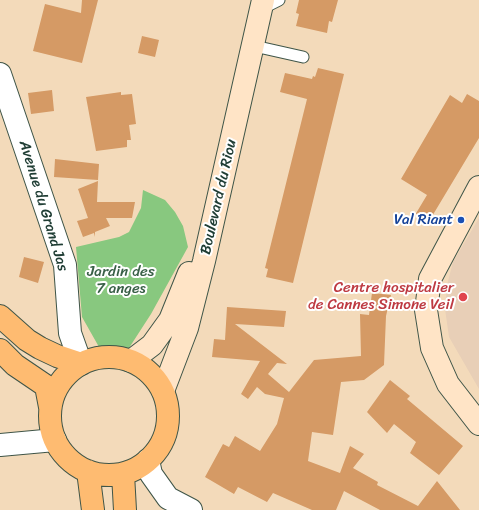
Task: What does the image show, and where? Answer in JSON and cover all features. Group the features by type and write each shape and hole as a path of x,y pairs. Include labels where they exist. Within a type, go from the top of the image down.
{"highway":[{"path":"0,316 33,344 57,356 80,364"},
{"path":"3,356 46,386 50,407 50,424 55,440 63,453 74,464 88,471 105,475 123,474 136,468 148,460 160,446 167,428 168,410 163,391 155,379 144,368 130,361 114,357 97,358 80,364 66,375 56,390 50,407"},
{"path":"88,471 93,510"},
{"path":"123,474 125,510"}],"main road":[{"name":"Boulevard du Riou","path":"163,391 188,322 204,261 263,2"},
{"name":"Boulevard du Riou","path":"130,361 152,345 170,320 187,279 263,2"},
{"path":"479,187 430,279 426,310 432,348 448,384 479,424"}],"street":[{"name":"Avenue du Grand Jas","path":"0,74 65,265 70,333 80,364"},
{"path":"0,445 55,440"},
{"path":"148,460 151,474 168,498 191,510"}],"lane":[{"path":"254,46 303,57"}],"shaded area":[{"name":"Centre hospitalier de Cannes Simone Veil","path":"479,218 479,389 449,337 445,309 447,285 453,262"}],"green space":[{"name":"Jardin des 7 anges","path":"143,190 165,200 175,212 183,226 188,247 151,314 129,348 99,347 82,317 76,247 119,237 129,232 141,208"}],"building":[{"path":"82,0 98,0 82,63 33,51 45,4 81,13"},
{"path":"299,0 338,0 332,22 329,21 327,33 296,26 299,14 296,13"},
{"path":"142,36 159,40 155,57 138,53"},
{"path":"318,68 344,74 293,283 266,277 268,269 265,268 307,99 280,92 285,73 312,79 313,76 315,77"},
{"path":"52,90 54,111 31,114 28,93"},
{"path":"121,92 121,95 132,94 136,124 129,125 131,140 127,140 127,147 96,151 86,97"},
{"path":"467,94 479,101 479,138 428,223 415,215 427,195 401,179 450,95 462,103"},
{"path":"55,159 99,164 98,180 54,177"},
{"path":"98,181 97,202 135,202 132,218 106,218 110,226 95,232 95,237 94,233 83,237 77,221 88,218 78,189"},
{"path":"24,257 44,262 38,283 19,277"},
{"path":"372,293 391,295 386,316 384,365 364,380 341,382 333,435 312,432 308,461 340,473 350,446 364,454 353,468 378,482 377,485 418,506 437,481 460,510 380,510 344,491 336,510 312,510 273,493 267,502 238,487 234,494 205,477 223,444 229,447 235,436 260,451 277,424 284,398 265,394 257,387 248,399 241,394 260,361 212,357 214,339 225,340 227,307 286,311 284,327 235,324 287,364 277,363 268,374 289,392 314,360 361,356 360,314 369,315"},
{"path":"390,380 410,396 407,399 463,446 439,475 410,453 416,442 394,424 387,433 367,412"}],"place":[{"name":"Val Riant","path":"461,220"},
{"name":"Centre hospitalier de Cannes Simone Veil","path":"463,297"}]}
